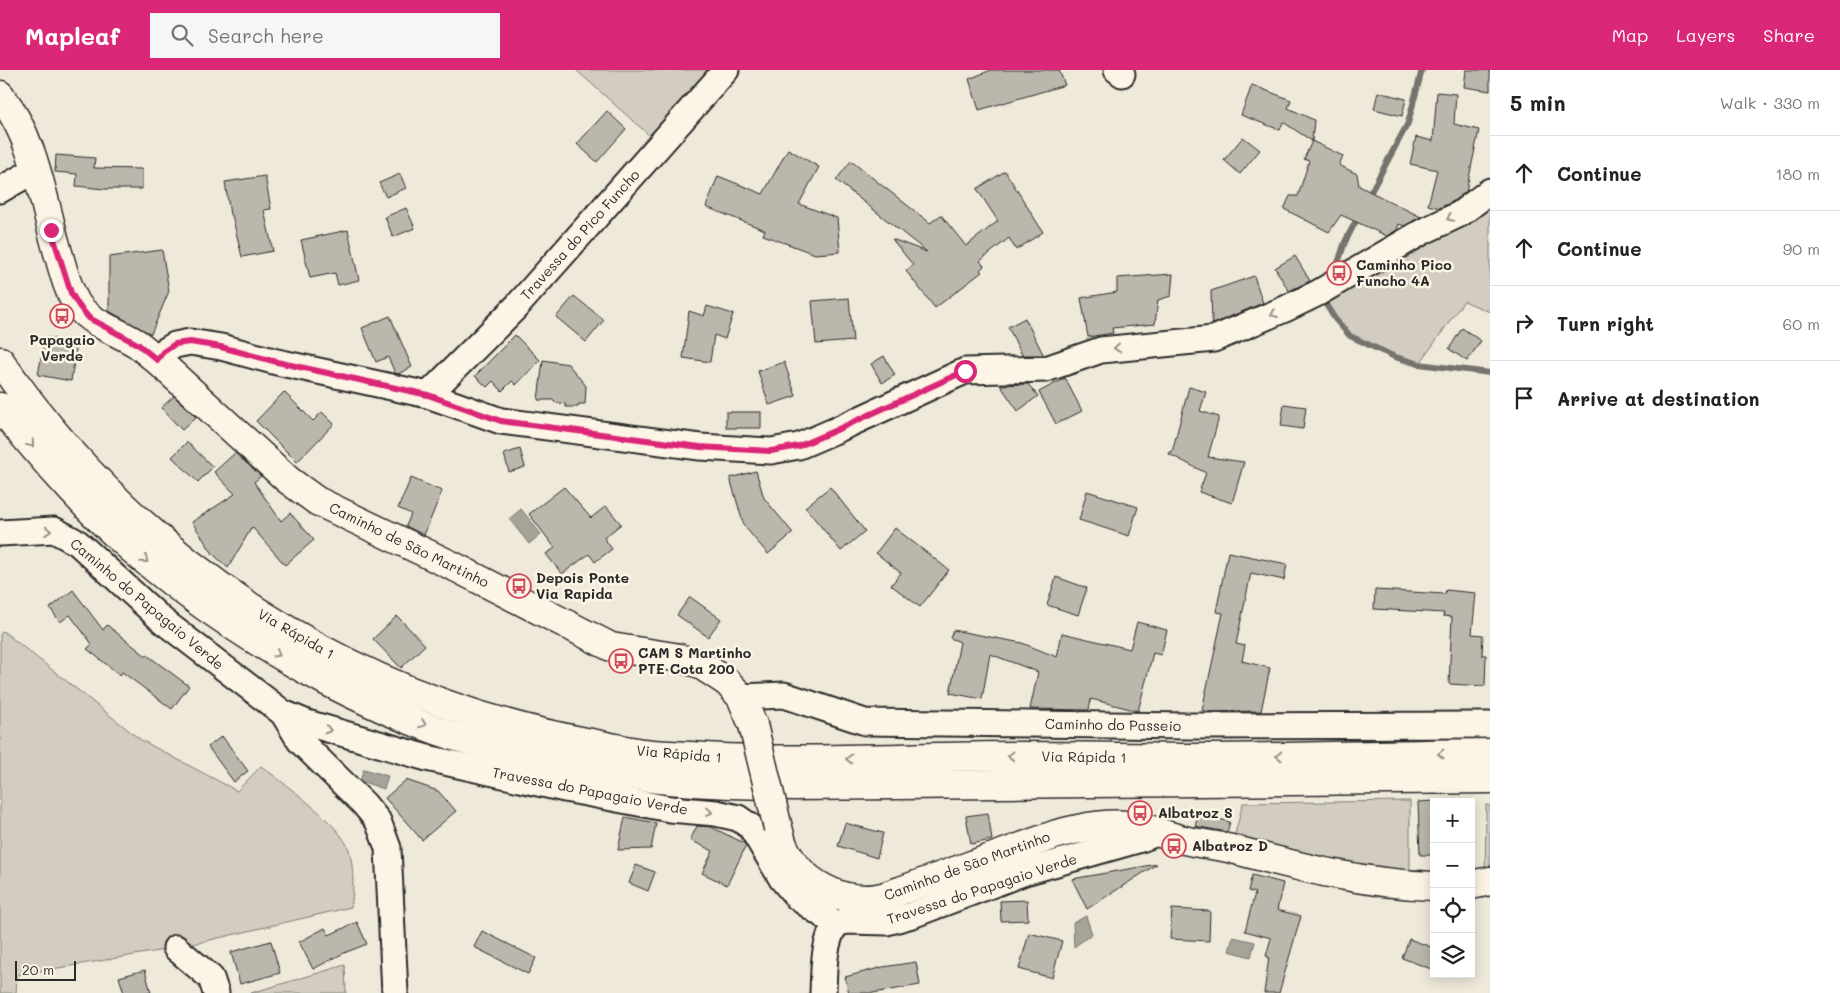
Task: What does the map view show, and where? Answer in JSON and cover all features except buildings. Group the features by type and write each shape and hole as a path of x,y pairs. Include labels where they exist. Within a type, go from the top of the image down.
{"main road":[{"name":"Caminho de São Martinho","path":"0,96 10,108 20,126 71,293 89,318 139,345 288,480 317,501 503,591 611,647 674,657 698,663 727,682 741,697 753,725 784,846 804,875 819,886 833,893 861,898 878,898 1080,827 1123,824 1159,832 1182,840 1232,849 1360,880 1410,886 1430,886"},
{"name":"Via Rápida 1","path":"0,361 44,421 107,492 164,543 216,584 284,628 357,668 403,689 471,714 546,735 642,753 789,760 1017,756 1183,758 1490,753"},
{"name":"Via Rápida 1","path":"0,406 56,474 89,509 138,554 198,602 295,664 344,690 389,712 465,740 544,759 643,777 784,785 1490,779"},
{"path":"1475,884 1490,882"}],"street":[{"name":"Travessa do Pico Funcho","path":"428,395 517,306 726,70"},
{"path":"0,190 35,170"},
{"path":"157,360 163,352 175,344 190,342 221,347 277,362 428,395 501,421 700,447 771,451 799,446 826,435 965,371 1046,369 1101,350 1214,339 1318,293 1422,232 1460,214 1490,191"},
{"name":"Caminho do Papagaio Verde","path":"0,533 54,530 78,544 163,621 283,713"},
{"name":"Caminho do Passeio","path":"741,697 784,695 865,722 1190,726 1490,725"},
{"path":"283,713 300,741 364,804 378,821 388,848 395,993"},
{"name":"Travessa do Papagaio Verde","path":"283,713 307,724 436,760 575,791 670,809 716,813 738,818 751,827 782,880 797,897 836,924 847,921 887,922 912,915 1025,872 1141,839 1159,832"},
{"path":"823,993 829,940 836,924"},
{"path":"176,948 211,978 216,993"}],"shaded area":[{"path":"576,70 716,70 660,145"},
{"path":"1490,194 1490,312 1464,301 1418,366 1361,344 1342,329 1327,310 1318,293"},
{"path":"521,509 541,534 529,544 509,519"},
{"path":"3,631 141,740 237,791 261,766 297,793 323,816 344,839 352,864 353,894 351,907 176,948 17,975 16,993 0,993 0,634"},
{"path":"364,769 388,776 384,789 360,781"},
{"path":"1410,801 1410,886 1231,849 1243,803"},
{"path":"1486,805 1490,805 1490,881 1485,883"},
{"path":"1086,916 1092,934 1074,947 1073,923"},
{"path":"1233,937 1255,942 1251,957 1229,951"},
{"path":"345,965 346,993 251,993"}],"waterway":[{"path":"1367,199 1408,123 1422,70"},
{"path":"1334,275 1345,242 1359,215"},
{"path":"1325,303 1335,319 1350,336 1395,357 1419,364 1490,373"}],"place":[{"name":"Caminho Pico Funcho 4A","path":"1339,273"},
{"name":"Papagaio Verde","path":"62,316"},
{"name":"Depois Ponte Via Rapida","path":"519,586"},
{"name":"CAM S Martinho PTE Cota 200","path":"621,661"},
{"name":"Albatroz S","path":"1140,813"},
{"name":"Albatroz D","path":"1174,846"}],"route":[{"path":"51,230 66,280 79,306 89,318 139,345 157,360 163,352 175,344 190,342 221,347 277,362 428,395 501,421 700,447 771,451 799,446 965,371"}]}
